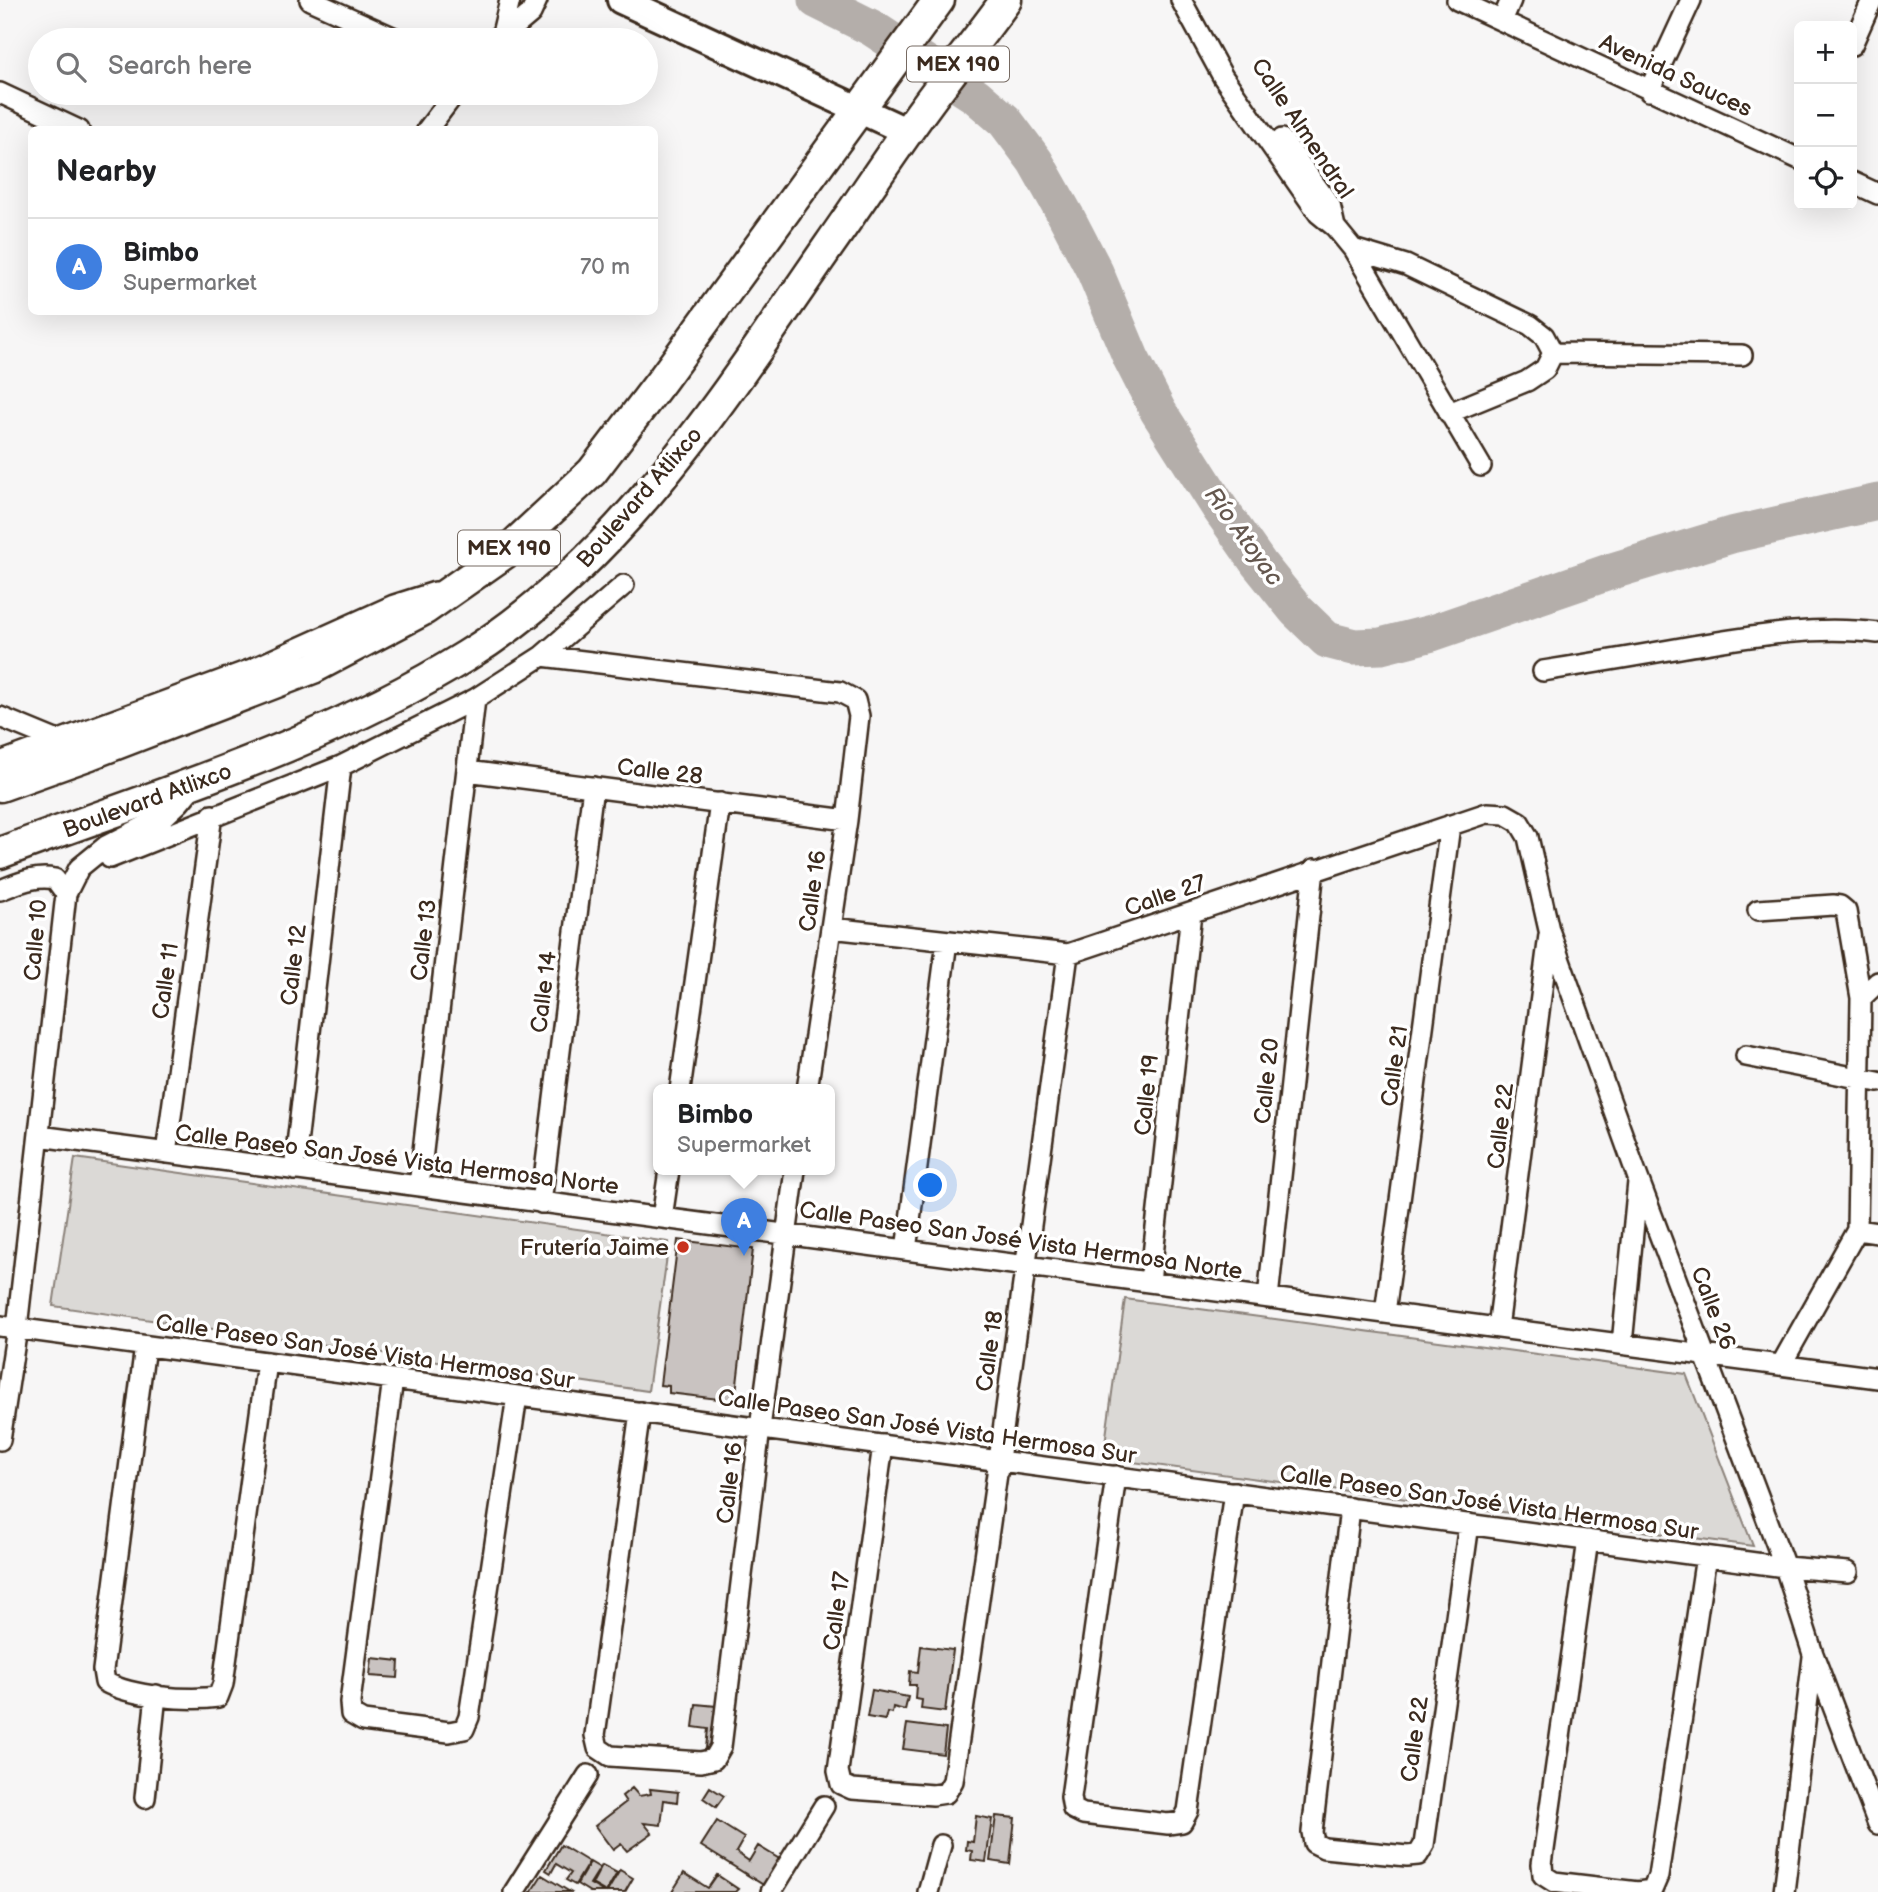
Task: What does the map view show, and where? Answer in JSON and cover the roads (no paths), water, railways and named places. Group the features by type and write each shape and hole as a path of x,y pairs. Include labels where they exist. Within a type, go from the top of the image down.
{"main road":[{"path":"621,0 908,131"},
{"name":"MEX 190","path":"0,786 313,668 425,609 505,552 592,472 939,0"},
{"name":"Boulevard Atlixco","path":"12,849 300,741 400,694 468,655 551,596 622,522 716,408 908,131 998,11"},
{"path":"0,867 12,849"}],"street":[{"path":"310,0 372,28"},
{"path":"503,28 510,0"},
{"path":"513,28 531,13 537,0"},
{"name":"Calle Almendral","path":"1181,0 1230,88 1319,214 1335,227"},
{"name":"Calle Almendral","path":"1195,0 1250,96 1331,205 1335,227"},
{"name":"Avenida Sauces","path":"1457,0 1794,157"},
{"path":"1502,21 1511,0"},
{"path":"1649,91 1691,0"},
{"path":"1857,34 1872,0"},
{"path":"0,93 70,126"},
{"path":"430,126 446,105"},
{"path":"1857,184 1878,194"},
{"path":"1335,227 1353,249 1481,466"},
{"path":"1353,249 1421,272 1530,325 1544,336 1553,353"},
{"path":"1553,353 1742,355"},
{"path":"1449,413 1527,381 1545,369 1553,353"},
{"path":"0,762 252,669 394,605 466,582"},
{"path":"66,894 97,866 116,855 341,766 475,699 542,656 624,585"},
{"path":"1543,671 1765,634 1810,629 1878,633"},
{"name":"Calle 16","path":"542,656 839,692 855,700 859,716 847,820 808,1084"},
{"name":"Calle 13","path":"419,1186 475,699"},
{"path":"3,720 58,741"},
{"name":"Calle 12","path":"294,1170 341,766"},
{"name":"Calle 28","path":"467,771 847,820"},
{"path":"66,894 79,868 106,846 165,816 196,782"},
{"name":"Calle 14","path":"541,1203 593,787"},
{"path":"681,1084 720,803"},
{"name":"Calle 27","path":"831,928 1068,954 1314,869 1487,813 1505,814"},
{"name":"Calle 26","path":"1505,814 1519,822 1528,837 1549,930 1638,1178 1784,1566 1813,1654 1878,1824"},
{"name":"Calle 11","path":"166,1153 212,815"},
{"name":"Calle 21","path":"1385,1313 1450,825"},
{"name":"Calle 20","path":"1268,1298 1314,869"},
{"name":"Calle 10","path":"0,890 29,879 43,877 55,879 66,894 39,1136 8,1327 0,1440"},
{"path":"1758,910 1833,905 1846,911 1861,998 1869,1081 1857,1230 1781,1365"},
{"name":"Calle 19","path":"1150,1282 1191,913"},
{"name":"Calle 22","path":"1498,1328 1549,930"},
{"path":"906,1251 947,940"},
{"name":"Calle 18","path":"946,1793 953,1781 1068,954"},
{"path":"1861,998 1878,982"},
{"path":"1746,1056 1869,1081"},
{"name":"Calle Paseo San José Vista Hermosa Norte","path":"39,1136 1878,1378"},
{"path":"662,1218 668,1175"},
{"name":"Calle 16","path":"640,1412 595,1735 598,1748 610,1756 701,1762 714,1759 721,1747 794,1175"},
{"path":"1622,1344 1638,1178"},
{"path":"1857,1230 1878,1233"},
{"name":"Calle Paseo San José Vista Hermosa Sur","path":"8,1327 1706,1556 1848,1572"},
{"path":"145,1346 103,1670 105,1682 115,1687 156,1695 202,1699 218,1697 223,1684 267,1362"},
{"path":"393,1379 350,1702 351,1714 363,1721 449,1732 464,1729 469,1717 517,1396"},
{"name":"Calle 17","path":"883,1445 838,1772 841,1784 852,1789 933,1795 946,1793"},
{"path":"1116,1476 1071,1797 1073,1809 1083,1814 1168,1824 1182,1822 1188,1811 1234,1492"},
{"name":"Calle 22","path":"1350,1508 1312,1832 1314,1843 1324,1849 1407,1856 1418,1854 1424,1845 1469,1524"},
{"path":"1588,1540 1542,1864 1543,1875 1554,1882 1643,1891 1658,1876 1706,1556"},
{"path":"1784,1892 1813,1654"},
{"path":"145,1798 156,1695"},
{"path":"514,1892 588,1775"},
{"path":"771,1892 824,1806"},
{"path":"928,1892 941,1845"}],"waterway":[{"name":"Río Atoyac","path":"816,0 872,28 976,96 1005,121 1035,161 1066,216 1095,272 1131,358 1158,411 1259,564 1296,610 1327,640 1354,647 1381,646 1432,633 1609,572 1731,535 1878,502"}],"place":[{"name":"Frutería Jaime","path":"683,1247"},
{"name":"Bimbo","path":"744,1256"}]}
